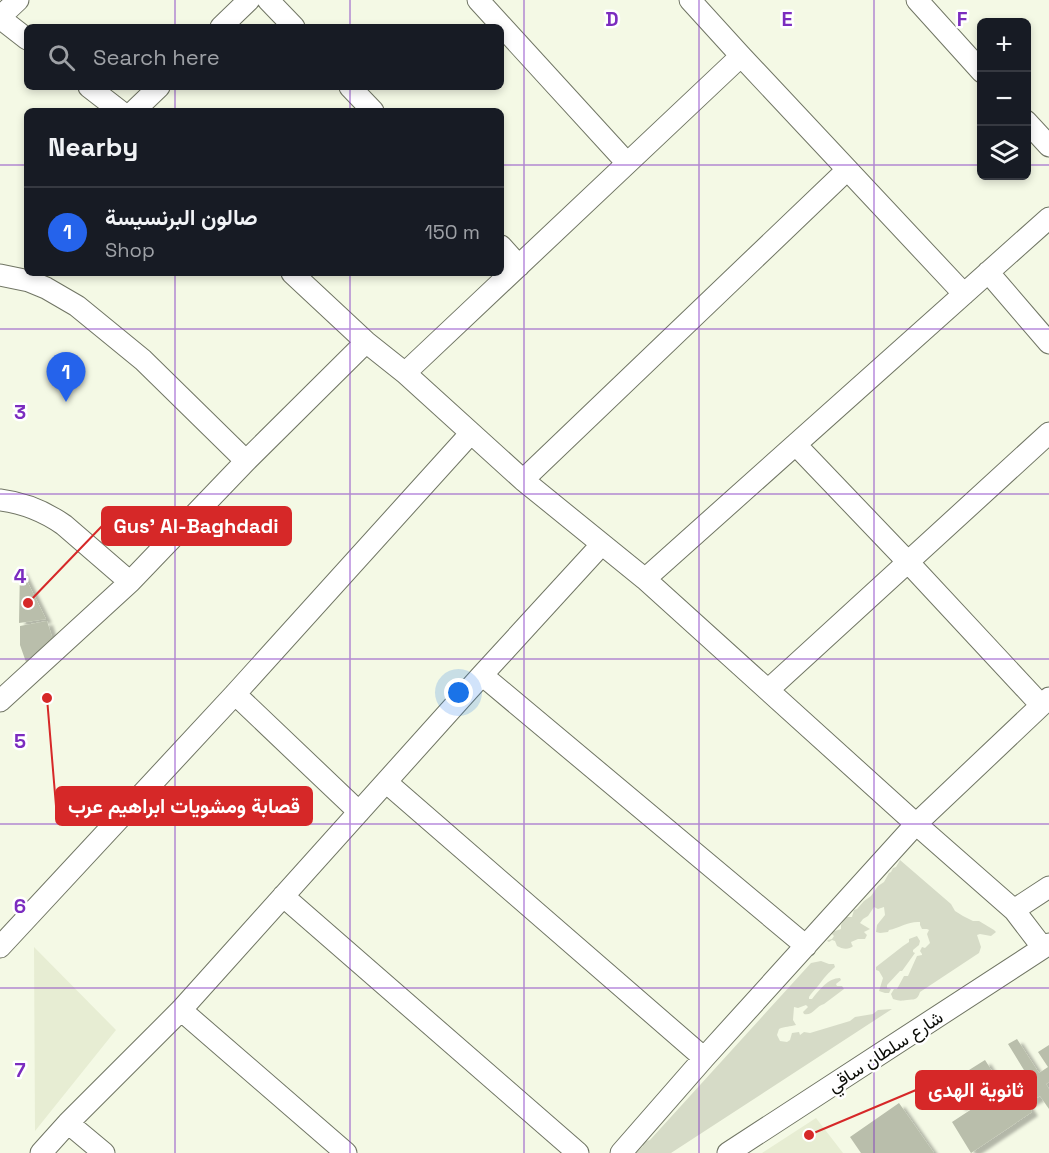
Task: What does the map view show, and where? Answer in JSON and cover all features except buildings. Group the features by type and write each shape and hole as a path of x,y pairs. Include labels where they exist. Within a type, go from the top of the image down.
{"street":[{"path":"18,0 0,17 24,37"},
{"path":"224,24 249,0"},
{"path":"268,0 291,24"},
{"path":"478,0 500,24"},
{"path":"690,0 964,294"},
{"path":"917,0 977,68"},
{"path":"504,28 627,163"},
{"path":"405,373 741,56"},
{"path":"93,90 116,108"},
{"path":"137,108 156,90"},
{"path":"353,90 370,108"},
{"path":"1031,126 1049,146"},
{"path":"523,480 847,170"},
{"path":"645,579 1049,218"},
{"path":"504,249 519,266"},
{"path":"988,272 1049,343"},
{"path":"0,275 29,281 77,306 142,360 246,461"},
{"path":"295,276 366,342 405,373 523,480 645,579 1014,910 1046,946"},
{"path":"0,701 130,582 246,461 366,342"},
{"path":"0,947 235,694 471,433"},
{"path":"768,690 1049,433"},
{"path":"621,1153 916,824 1045,702 796,445"},
{"path":"0,500 26,505 52,517 130,582"},
{"path":"41,1153 180,1010 602,544"},
{"path":"482,675 806,946"},
{"path":"235,694 359,812"},
{"path":"386,782 704,1058"},
{"path":"1014,910 1049,887"},
{"path":"283,896 578,1153"},
{"name":"شارع سلطان ساقي","path":"728,1153 1046,946"},
{"path":"180,1010 346,1153"},
{"path":"68,1123 104,1153"}],"shaded area":[{"path":"900,860 951,904 955,911 973,921 979,921 996,932 991,936 977,935 981,947 979,953 920,992 916,998 901,1001 893,999 891,994 894,989 897,989 904,976 908,976 917,956 922,955 920,951 922,947 925,948 930,943 927,934 929,930 922,929 920,922 888,932 876,932 877,925 885,915 884,907 878,909 874,907 860,923 870,929 864,932 867,935 865,939 851,942 853,946 847,949 837,946 835,941 827,941 834,936 831,933 833,930 841,929 846,917 852,917 854,910 884,882"},
{"path":"917,936 920,941 919,945 913,950 915,953 902,971 887,985 887,988 891,989 889,993 879,991 883,978 876,967 909,942 909,939"},
{"path":"34,947 116,1030 35,1131"},
{"path":"821,961 834,964 835,967 809,999 812,999 828,982 836,979 840,978 841,980 836,984 844,989 810,1014 803,1012 808,1007 806,1005 794,1007 793,1020 796,1025 779,1029 777,1035 780,1041 790,1040 792,1033 799,1032 800,1035 804,1032 810,1033 850,1021 855,1017 873,1014 878,1010 892,1009 671,1153 636,1153 643,1146 643,1142 650,1140 811,963"},
{"path":"816,1118 843,1153 762,1153"}],"place":[{"name":"صالون البرنسيسة","path":"66,402"},
{"name":"Gus' Al-Baghdadi","path":"28,603"},
{"name":"قصابة ومشويات ابراهيم عرب","path":"47,698"},
{"name":"ثانوية الهدى","path":"809,1135"}]}
